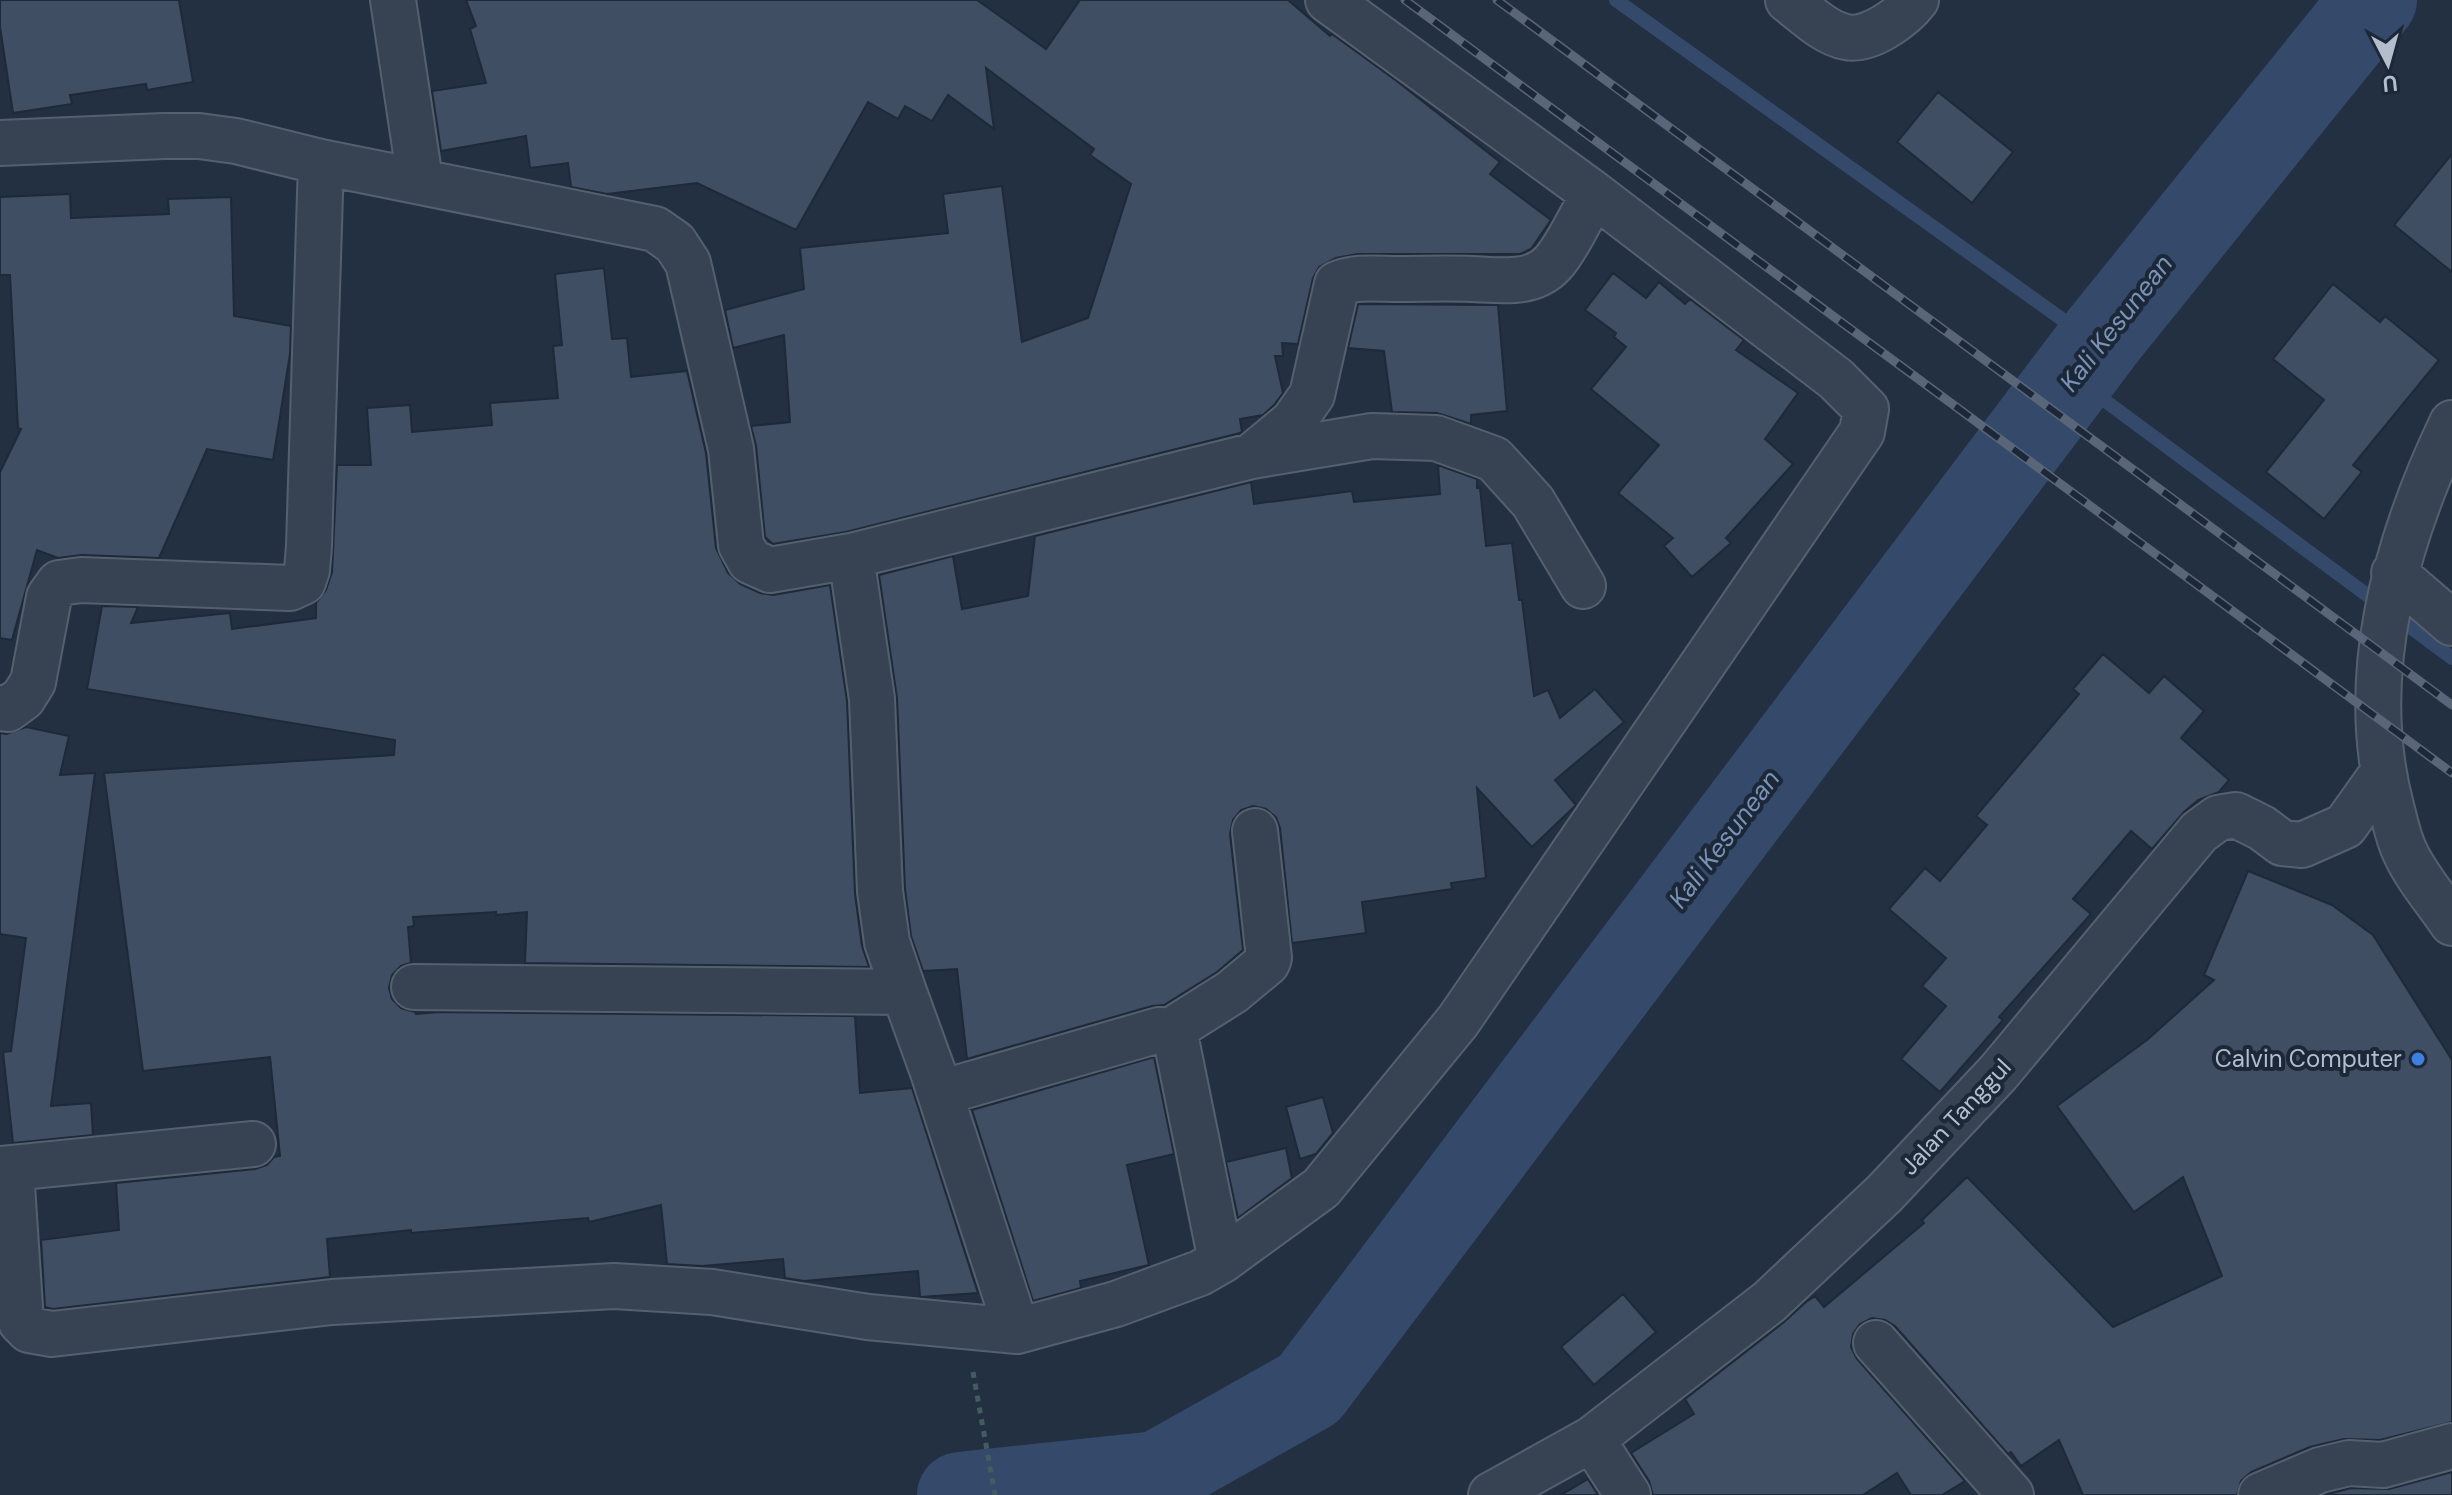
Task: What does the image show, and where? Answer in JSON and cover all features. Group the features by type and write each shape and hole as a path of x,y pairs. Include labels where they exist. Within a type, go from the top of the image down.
{"street":[{"path":"393,0 420,180"},
{"path":"253,1144 6,1170 21,1322 35,1333 52,1334 332,1302 614,1286 712,1292 868,1317 1017,1331 1116,1304 1200,1273 1321,1188 1458,1021 1862,432 1866,409 1836,379 1594,194 1328,0"},
{"path":"1788,0 1831,31 1849,38 1882,29 1907,12 1916,0"},
{"path":"0,143 199,136 236,141 321,162 655,229 675,243 688,263 731,449 741,545 750,561 770,570 851,556 1252,456 1372,436 1436,438 1494,459 1533,502 1583,586"},
{"path":"0,708 8,709 23,698 33,682 49,597 59,583 81,580 290,588 303,582 309,546 321,162"},
{"path":"1252,456 1293,422 1312,395 1337,284 1345,280 1365,279 1526,279 1541,273 1555,262 1594,194"},
{"path":"2452,423 2434,461 2393,580 2383,642 2378,718 2382,774 2405,853 2452,923"},
{"path":"851,556 872,699 880,891 887,942 940,1093 1017,1331"},
{"path":"2393,580 2452,623"},
{"name":"Jalan Tanggul","path":"1491,1495 1592,1439 1769,1302 1884,1194 1998,1073 2199,832 2218,818 2236,815 2262,828 2282,843 2302,845 2345,826 2382,774"},
{"path":"940,1093 1159,1030 1170,1031 1232,992 1267,963 1265,910 1255,831"},
{"path":"414,987 904,992"},
{"path":"1170,1031 1177,1044 1221,1261"},
{"path":"1876,1343 2011,1495"},
{"path":"1592,1439 1628,1495"},
{"path":"2261,1495 2320,1470 2349,1463 2383,1465 2452,1446"}],"path":[{"path":"972,1368 995,1495"}],"building":[{"path":"0,0 179,0 193,82 147,90 146,84 70,95 72,104 13,113 0,27"},
{"path":"466,0 977,0 1046,49 1080,0 1288,0 1330,36 1332,34 1398,82 1500,162 1490,174 1551,220 1531,249 1520,254 1358,254 1336,258 1319,267 1313,278 1298,344 1282,343 1283,356 1275,356 1283,393 1263,415 1240,419 1240,433 846,532 773,544 765,537 756,446 751,426 790,422 784,335 733,348 725,310 804,289 800,248 948,233 943,194 1002,186 1022,342 1088,318 1131,184 1090,155 1094,149 986,68 994,129 948,95 932,121 905,106 898,119 868,102 796,230 697,183 607,194 571,187 568,163 530,168 526,136 441,151 432,91 486,83 470,29 476,26"},
{"path":"1938,92 2013,152 1972,203 1897,142"},
{"path":"2452,154 2452,272 2394,225"},
{"path":"70,194 71,218 169,214 168,199 231,197 234,316 291,326 290,354 273,460 207,449 159,558 82,555 58,558 37,550 12,640 0,638 0,472 21,429 18,428 10,275 0,275 0,197"},
{"path":"604,268 612,339 627,338 631,377 687,371 706,453 716,548 728,573 740,584 773,595 830,585 847,701 855,894 862,946 869,967 525,963 527,912 413,917 414,926 408,927 411,963 401,966 392,975 389,988 392,999 401,1008 416,1014 855,1016 860,1093 912,1088 978,1293 920,1297 918,1271 804,1281 785,1278 783,1259 702,1266 667,1264 661,1205 589,1222 588,1218 327,1239 330,1277 53,1309 45,1307 41,1240 119,1230 116,1183 255,1169 280,1156 270,1057 143,1071 104,773 394,755 395,740 87,689 102,606 138,607 131,623 230,613 232,629 316,618 316,603 326,590 332,572 337,465 371,465 367,408 410,405 412,432 492,425 490,403 558,398 553,346 562,345 555,274"},
{"path":"1613,273 1646,298 1659,282 1685,304 1690,299 1744,340 1736,350 1798,393 1765,439 1793,464 1726,538 1731,543 1692,577 1664,546 1673,538 1618,493 1659,445 1591,389 1626,347 1614,337 1616,333 1585,310"},
{"path":"2333,284 2380,322 2385,316 2439,360 2353,465 2362,472 2324,519 2266,472 2324,400 2273,359"},
{"path":"1358,304 1498,305 1507,411 1471,415 1471,424 1437,413 1392,412 1384,351 1348,348"},
{"path":"1438,465 1477,479 1486,546 1512,543 1534,696 1548,690 1560,718 1595,689 1624,722 1555,780 1576,805 1532,847 1477,788 1486,878 1451,883 1452,889 1362,902 1366,933 1292,943 1280,828 1276,817 1266,809 1253,806 1241,810 1233,820 1230,834 1243,950 1217,972 1164,1005 967,1059 957,969 923,971 911,936 905,889 897,698 879,575 953,556 962,609 1028,596 1035,536 1251,482 1254,504 1352,491 1354,502 1440,494"},
{"path":"2103,654 2149,693 2164,676 2204,711 2181,738 2229,780 2219,792 2198,800 2184,812 2152,849 2131,831 2073,899 2091,914 1999,1017 2003,1020 1940,1092 1901,1059 1946,1006 1922,986 1946,958 1889,909 1925,868 1940,881 1987,825 1976,816 2079,694 2073,689"},
{"path":"26,727 69,736 60,775 95,773 51,1106 91,1103 93,1135 13,1143 3,1052 11,1051 26,938 0,934 0,733"},
{"path":"2248,871 2332,905 2373,935 2452,1060 2452,1422 2380,1440 2344,1439 2310,1447 2251,1472 2241,1481 2237,1495 2083,1495 2059,1440 2021,1466 1895,1326 1872,1318 1860,1324 1853,1334 1851,1347 1857,1359 1965,1481 1942,1495 1911,1495 1897,1473 1863,1495 1653,1495 1649,1481 1631,1453 1694,1414 1685,1399 1815,1296 1824,1307 1924,1223 1922,1220 1967,1177 2113,1327 2222,1276 2183,1177 2134,1212 2057,1106 2147,1040 2214,980 2204,975"},
{"path":"1154,1057 1174,1154 1127,1165 1149,1265 1080,1281 1081,1288 1033,1301 972,1110"},
{"path":"1323,1097 1333,1133 1316,1154 1300,1159 1286,1107"},
{"path":"1286,1148 1292,1178 1238,1218 1226,1162"},
{"path":"1623,1294 1656,1332 1594,1385 1561,1347"},
{"path":"2452,1472 2452,1495 2325,1495 2351,1488 2389,1489"},
{"path":"1588,1479 1598,1495 1561,1495"}],"waterway":[{"path":"1616,0 2098,345"},
{"name":"Kali Kesunean","path":"960,1495 1158,1474 1309,1389 2103,336 2374,0"},
{"path":"2073,377 2452,658"}],"railway":[{"path":"1405,0 2452,773"},
{"path":"1497,0 2452,705"}],"place":[{"name":"Calvin Computer","path":"2418,1059"}]}
